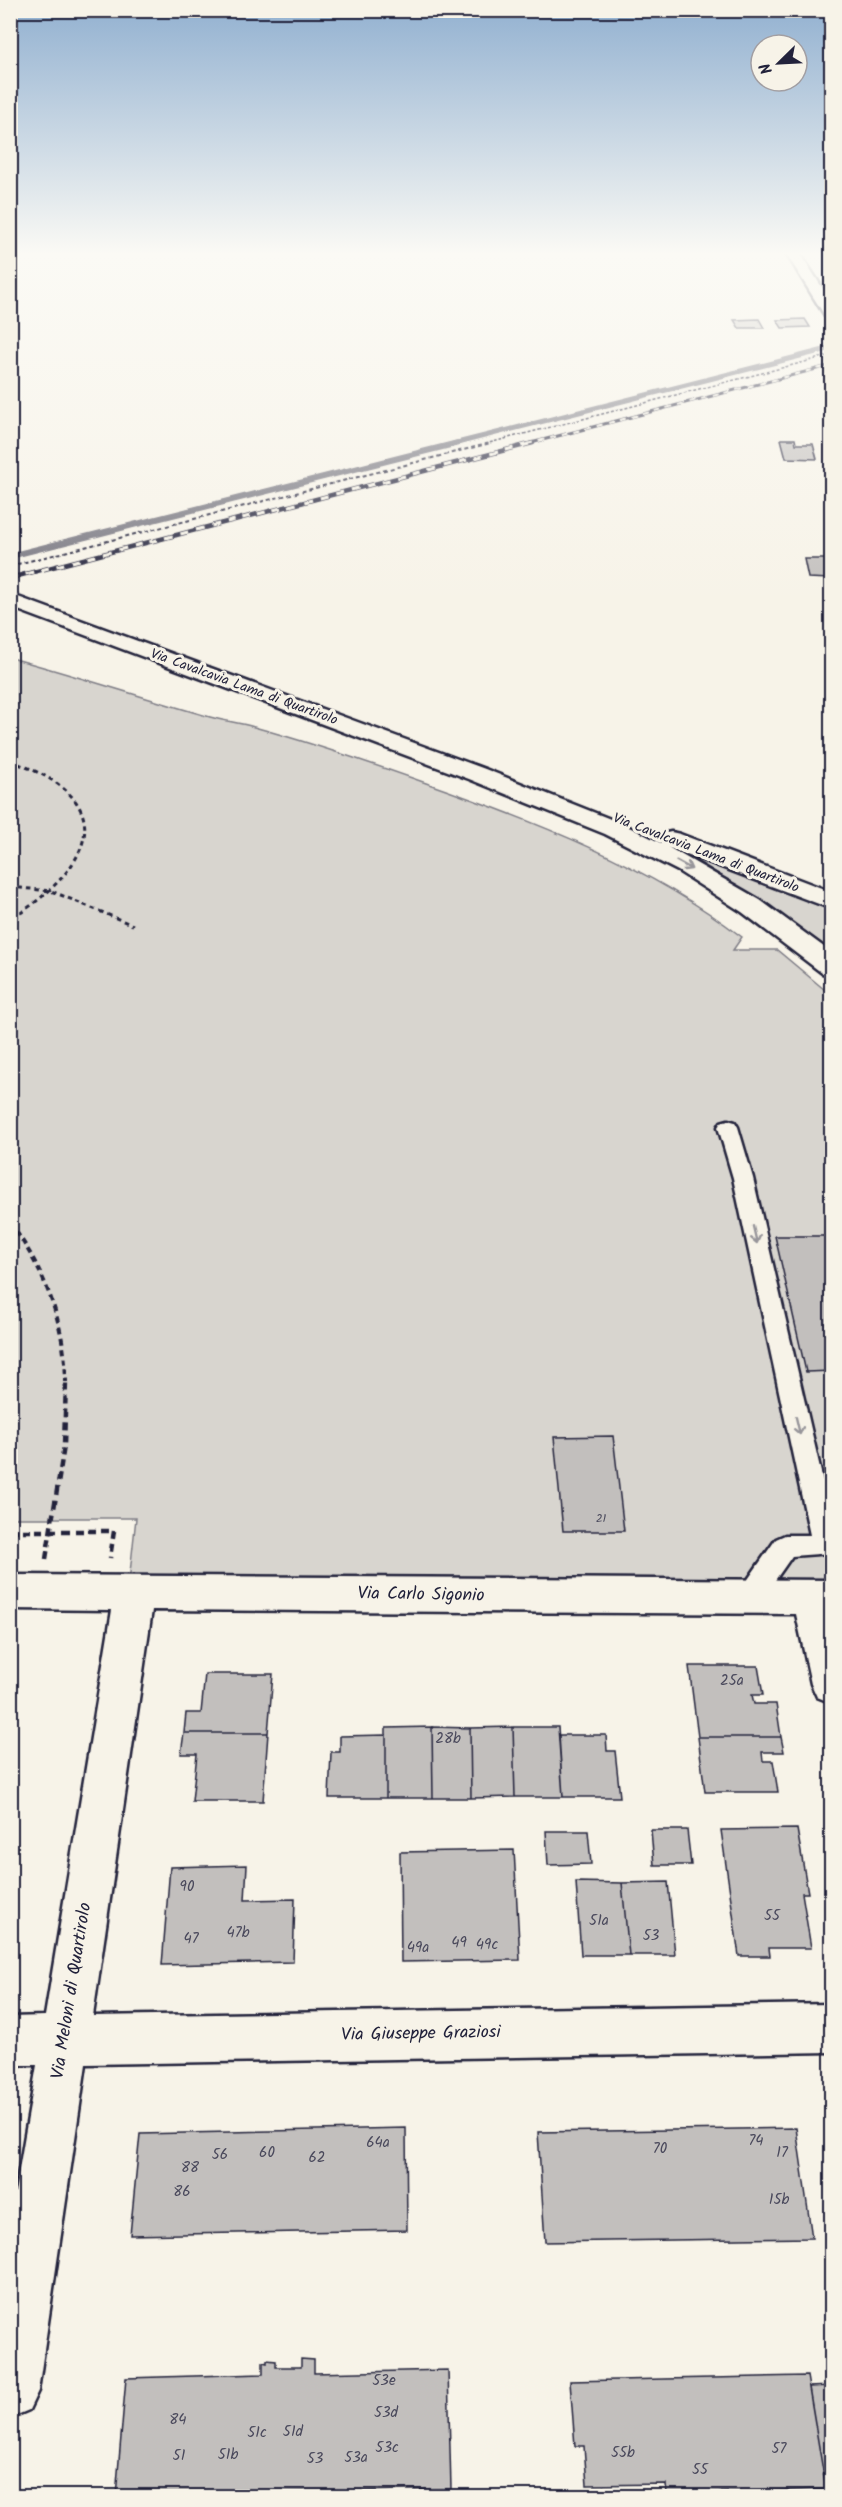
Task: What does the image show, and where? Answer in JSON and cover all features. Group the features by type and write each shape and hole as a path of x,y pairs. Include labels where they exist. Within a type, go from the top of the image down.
{"street":[{"name":"Via Cavalcavia Lama di Quartirolo","path":"19,603 477,774 614,829 687,866 752,906 831,967"},
{"name":"Via Cavalcavia Lama di Quartirolo","path":"477,774 565,800 831,901"},
{"name":"Via Carlo Sigonio","path":"25,1592 822,1597"},
{"name":"Via Meloni di Quartirolo","path":"10,2391 64,2040 120,1592"},
{"path":"822,1597 831,1684"},
{"name":"Via Giuseppe Graziosi","path":"10,2041 831,2028"}],"lane":[{"path":"728,1127 742,1178 825,1545 785,1546 748,1598"}],"path":[{"path":"10,566 773,370"},
{"path":"10,761 49,773 70,790 84,812 86,837 74,864 51,891 10,921"},
{"path":"10,886 51,891 133,925"},
{"path":"10,1223 36,1261 58,1318 68,1395 64,1460 51,1531 25,1592"},
{"path":"10,1531 114,1531 120,1592"}],"shaded area":[{"path":"11,658 210,717 319,746 509,813 590,848 669,888 742,937 733,950 777,950 831,995 831,1581 129,1582 136,1518 11,1518"},
{"path":"684,852 831,909 831,954 775,911"}],"building":[{"path":"781,439 795,439 796,444 813,444 817,459 786,458"},
{"path":"804,559 827,559 831,579 808,578"},
{"path":"775,1236 832,1236 832,1371 806,1372"},
{"path":"613,1436 624,1531 563,1531 554,1437"},
{"path":"689,1666 758,1666 763,1695 752,1695 754,1704 776,1704 781,1737 698,1737"},
{"path":"205,1674 273,1674 268,1733 184,1733 186,1713 201,1713"},
{"path":"432,1727 470,1728 471,1798 433,1798"},
{"path":"432,1727 433,1798 386,1798 386,1728"},
{"path":"513,1727 515,1797 471,1798 470,1728"},
{"path":"513,1727 558,1727 563,1797 515,1797"},
{"path":"184,1733 268,1733 263,1801 192,1801 197,1754 181,1754"},
{"path":"386,1735 386,1798 329,1798 331,1752 340,1752 340,1736"},
{"path":"559,1735 606,1735 607,1751 615,1751 620,1797 563,1797"},
{"path":"698,1737 781,1737 784,1752 762,1752 763,1761 773,1761 778,1792 705,1792"},
{"path":"797,1829 808,1893 802,1893 811,1948 769,1948 770,1956 739,1956 721,1830"},
{"path":"651,1830 687,1830 691,1865 654,1865"},
{"path":"546,1831 588,1831 591,1864 548,1865"},
{"path":"514,1850 520,1960 401,1962 400,1852"},
{"path":"247,1865 245,1900 295,1899 293,1962 162,1965 170,1867"},
{"path":"576,1882 622,1883 629,1955 581,1955"},
{"path":"668,1882 675,1955 629,1955 622,1883"},
{"path":"406,2128 407,2230 130,2235 140,2134"},
{"path":"796,2128 812,2238 545,2242 538,2132"},
{"path":"301,2359 314,2360 314,2373 448,2370 451,2489 116,2496 126,2378 263,2374 263,2362 267,2363 267,2360 276,2361 276,2367 301,2367"},
{"path":"807,2376 826,2489 667,2494 666,2484 587,2485 584,2446 575,2446 570,2381"},
{"path":"832,2386 832,2488 826,2489 809,2387"}],"waterway":[{"path":"453,444 745,370"},
{"path":"10,556 458,443"}],"railway":[{"path":"527,444 813,370"},
{"path":"10,578 533,443"}]}
